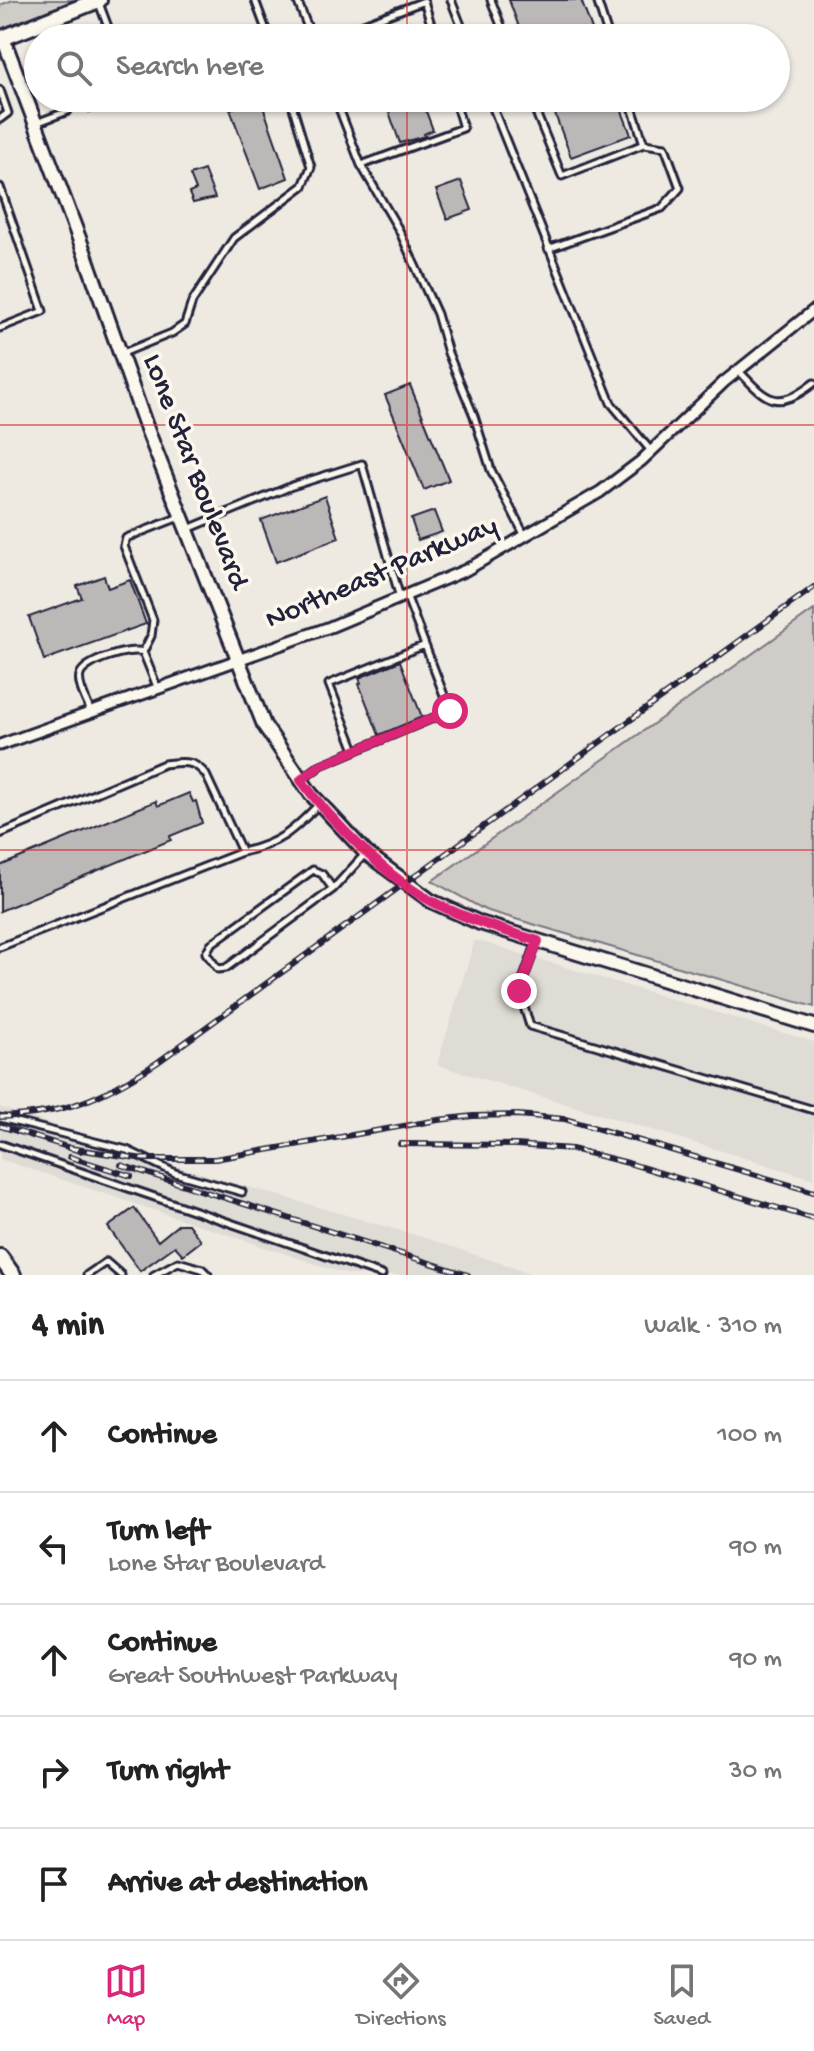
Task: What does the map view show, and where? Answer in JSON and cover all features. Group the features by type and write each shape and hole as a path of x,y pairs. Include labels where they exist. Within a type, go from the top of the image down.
{"main road":[{"path":"37,24 98,0"},
{"path":"1,38 24,29"},
{"path":"0,1257 13,1275"}],"street":[{"name":"Lone Star Boulevard","path":"1,38 24,96"},
{"name":"Lone Star Boulevard","path":"31,112 237,661 264,725 320,804 366,853 431,901 455,912 480,923 814,1026"},
{"name":"Northeast Parkway","path":"0,745 330,627 466,570 600,492 651,451 738,370 814,310"}],"lane":[{"path":"98,0 107,24"},
{"path":"255,0 264,24"},
{"path":"297,0 306,24"},
{"path":"451,0 460,24"},
{"path":"491,0 500,24"},
{"path":"597,0 605,24"},
{"path":"364,24 424,1 431,24"},
{"path":"0,90 8,113 0,119"},
{"path":"35,123 65,112"},
{"path":"120,354 172,333 185,324 192,302 234,238 303,186 311,167 294,112"},
{"path":"340,112 361,165 399,230 437,314 491,470 526,537"},
{"path":"361,165 463,128 458,112"},
{"path":"494,112 611,403 651,451"},
{"path":"536,112 562,176 644,144 665,147 680,188 662,208 548,249"},
{"path":"634,112 644,144"},
{"path":"0,187 43,311 0,328"},
{"path":"738,370 763,396 777,402 792,398 814,383"},
{"path":"187,529 292,486 362,464 403,597 450,711 321,765 301,780"},
{"path":"158,689 143,652 151,636 153,620 124,546 126,538 182,516"},
{"path":"355,750 329,684 425,645"},
{"path":"91,712 79,679 85,666 129,650 143,652"},
{"path":"0,834 164,764 186,761 199,765 206,775 242,852"},
{"path":"0,947 242,852 281,840 320,804"},
{"path":"333,889 322,874 313,870 211,944 206,953 218,969 226,968 333,889 366,853"},
{"path":"538,941 519,991 530,1026 814,1110"},
{"path":"0,1118 127,1150 175,1173 242,1192"},
{"path":"0,1144 382,1275"},
{"path":"87,1275 106,1262 121,1275"},
{"path":"154,1275 178,1262 202,1269 208,1275"}],"shaded area":[{"path":"13,0 75,0 0,29 0,5"},
{"path":"814,610 814,1007 485,910 432,881"},
{"path":"475,940 814,1042 814,1179 437,1065"},
{"path":"0,1107 183,1168 425,1238 536,1275 349,1275 0,1159"}],"building":[{"path":"509,0 581,0 590,24 518,24"},
{"path":"231,112 265,112 288,178 260,189"},
{"path":"389,112 426,112 433,130 425,136 400,143"},
{"path":"554,112 622,112 631,135 571,157"},
{"path":"204,170 215,198 193,203 189,193 196,190 190,175"},
{"path":"461,181 472,210 447,219 436,190"},
{"path":"410,385 449,480 424,490 385,395"},
{"path":"325,496 339,538 276,562 261,520"},
{"path":"434,511 442,532 418,540 411,519"},
{"path":"104,576 108,588 130,580 146,624 44,660 29,617 82,598 77,586"},
{"path":"400,661 422,717 379,735 359,678"},
{"path":"189,793 193,802 196,801 202,823 170,836 171,840 0,911 0,866 156,801 158,806"},
{"path":"134,1208 158,1241 179,1224 188,1224 201,1241 183,1255 175,1246 140,1271 108,1227"}],"railway":[{"path":"0,1117 45,1112 83,1102 158,1062 814,587"},
{"path":"69,1148 144,1159 215,1159 438,1120 518,1115 565,1119 814,1192"},
{"path":"0,1126 80,1151"},
{"path":"400,1144 572,1149 814,1219"},
{"path":"70,1157 131,1176"},
{"path":"121,1165 468,1275"}],"route":[{"path":"450,711 321,765 301,780 366,853 431,901 480,923 538,941 519,991"}]}
